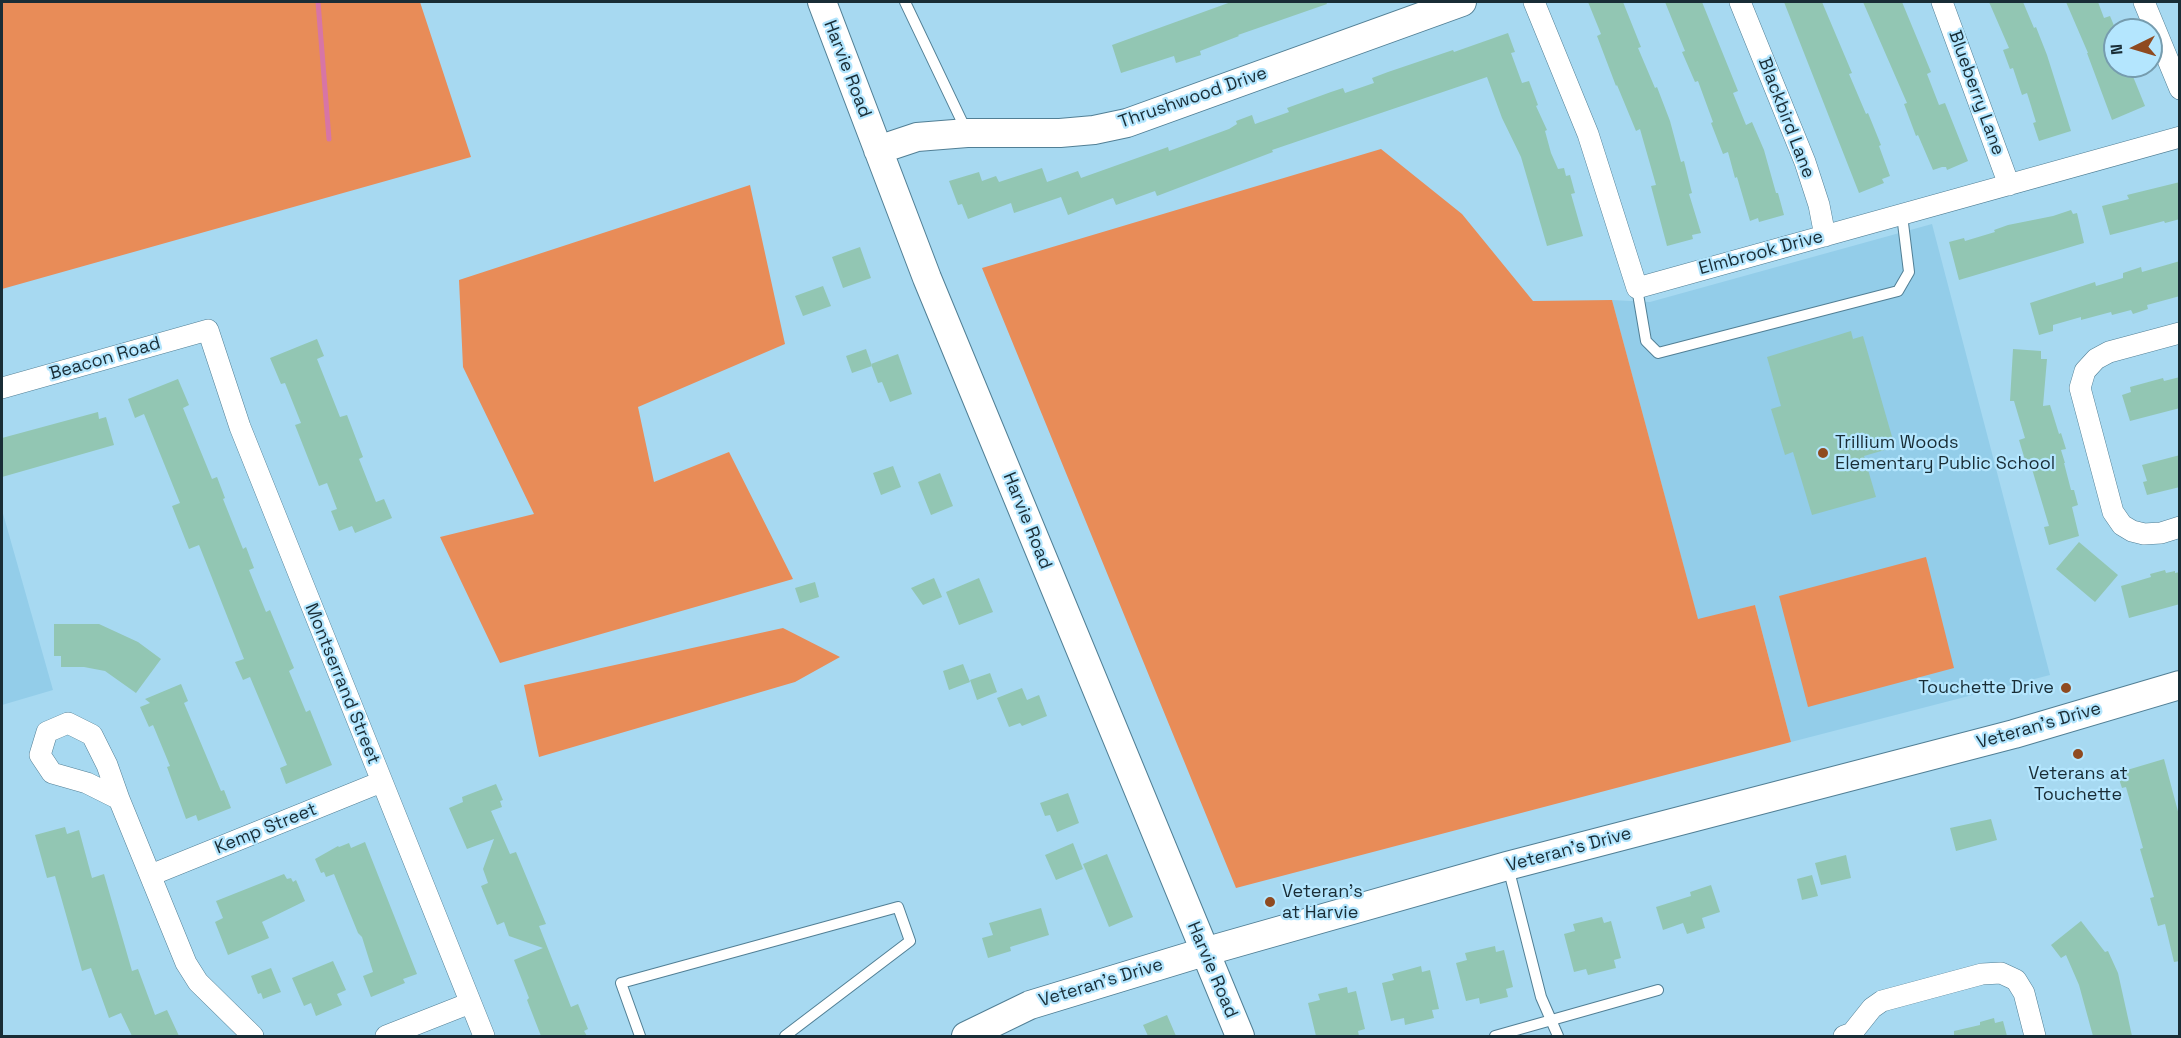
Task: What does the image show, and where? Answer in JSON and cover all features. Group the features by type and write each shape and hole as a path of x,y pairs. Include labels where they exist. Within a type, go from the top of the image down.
{"street":[{"name":"Harvie Road","path":"822,2 927,278 1240,1036"},
{"name":"Thrushwood Drive","path":"878,150 917,137 967,133 1060,134 1127,123 1462,2"},
{"path":"1534,2 1588,134 1637,288"},
{"name":"Blackbird Lane","path":"1740,2 1804,162 1819,205 1825,236"},
{"name":"Blueberry Lane","path":"1942,2 2009,185"},
{"path":"2144,2 2180,88"},
{"name":"Elmbrook Drive","path":"1637,288 2180,137"},
{"name":"Beacon Road","path":"2,388 208,330"},
{"name":"Montserrand Street","path":"208,330 240,427 484,1036"},
{"path":"2180,333 2109,352 2096,359 2085,371 2080,388 2113,512 2122,525 2144,534 2161,533 2180,527"},
{"name":"Veteran's Drive","path":"966,1036 1030,1005 1204,952 1507,866 2014,734 2180,685"},
{"name":"Kemp Street","path":"151,875 381,782"},
{"path":"118,799 186,963 198,981 253,1036"},
{"path":"1844,1036 1852,1033 1872,1008 1882,1001 1982,974 2001,973 2016,980 2025,993 2035,1036"},
{"path":"386,1036 470,1003"}],"lane":[{"path":"905,2 967,133"},
{"path":"1637,288 1647,340 1658,353 1898,291 1909,272 1902,215"},
{"path":"1507,866 1541,996 1558,1036"},
{"path":"640,1036 621,983 898,907 910,941 785,1036"},
{"path":"1495,1036 1658,990"}],"shaded area":[{"path":"2,2 420,2 471,157 2,289"},
{"path":"1381,149 1462,214 1533,301 1612,300 1698,619 1755,605 1791,742 1236,888 982,268"},
{"path":"750,185 785,344 638,407 654,482 729,452 793,579 500,663 440,537 534,514 463,367 459,280"},
{"name":"Trillium Woods Elementary Public School","path":"1932,224 2050,675 1791,742 1755,605 1698,620 1612,300 1650,302"},
{"path":"2,510 53,690 2,705"},
{"path":"1926,557 1954,668 1808,707 1779,596"},
{"path":"783,628 840,657 795,682 539,757 524,685"}],"building":[{"path":"1231,2 1326,2 1327,4 1238,35 1200,51 1201,55 1176,63 1174,56 1121,73 1112,45"},
{"path":"1588,2 1623,2 1641,47 1638,48 1670,121 1681,162 1684,161 1692,193 1689,194 1701,233 1692,235 1693,239 1667,246 1651,186 1656,185 1640,129 1636,131 1616,86 1597,36 1601,34"},
{"path":"1665,2 1702,2 1738,91 1733,93 1746,125 1752,122 1764,150 1784,215 1759,222 1758,218 1750,221 1728,152 1723,154 1698,81 1695,82 1682,52 1685,51"},
{"path":"1784,2 1822,2 1852,73 1849,74 1881,145 1879,146 1890,176 1882,179 1884,183 1859,193"},
{"path":"1863,2 1902,2 1931,72 1927,74 1939,105 1945,103 1968,161 1947,170 1946,167 1942,167 1933,170 1918,135 1916,136 1904,104 1907,103"},
{"path":"1989,2 2023,2 2047,55 2071,131 2039,141 2027,93 2022,95 2013,68 2010,69 2003,50 2009,48"},
{"path":"2066,2 2098,2 2104,18 2103,78 2134,78 2145,106 2112,120 2088,53"},
{"path":"1508,33 1515,52 1511,53 1522,83 1529,81 1538,105 1536,106 1547,130 1545,131 1551,153 1558,169 1564,168 1566,176 1570,175 1575,193 1571,194 1583,236 1547,246 1521,157 1502,118 1487,77 1272,150 1273,152 1157,196 1155,191 1116,205 1113,198 1068,215 1061,197 1014,213 1011,203 968,219 962,204 958,205 949,181 979,172 982,181 996,176 999,182 1042,168 1047,182 1078,171 1081,178 1168,147 1169,151 1229,129 1237,124 1236,121 1252,115 1255,124 1289,112 1287,108 1331,92 1343,88 1345,93 1374,83 1372,78 1388,72"},
{"path":"2180,182 2180,219 2110,235 2102,206 2129,199 2127,195"},
{"path":"2071,210 2073,214 2077,213 2084,243 1959,280 1949,242 1964,238 1965,241 1995,232 1994,230 2008,225"},
{"path":"860,247 871,278 843,288 832,257"},
{"path":"2180,261 2180,296 2147,305 2148,309 2133,314 2131,310 2112,315 2111,312 2081,320 2081,317 2053,325 2053,331 2039,335 2030,303 2095,282 2096,286 2123,278 2123,273 2141,267 2142,272"},
{"path":"823,286 831,306 803,316 795,296"},
{"path":"1851,331 1853,339 1863,336 1895,447 1864,456 1876,497 1812,515 1793,452 1785,455 1771,409 1781,406 1767,357"},
{"path":"317,339 324,356 317,359 340,417 347,415 363,457 359,459 376,502 384,499 392,518 355,533 352,526 339,531 331,511 337,509 327,483 319,486 295,425 301,423 285,383 281,384 270,358"},
{"path":"866,349 872,366 852,373 846,356"},
{"path":"2013,349 2041,351 2041,359 2047,359 2043,406 2050,405 2059,434 2061,433 2066,449 2061,450 2064,463 2071,490 2074,490 2078,505 2072,507 2079,536 2049,545 2044,527 2049,526 2029,459 2025,460 2019,440 2025,438 2014,401 2010,401"},
{"path":"898,354 912,394 890,402 882,382 878,383 871,364"},
{"path":"2180,377 2180,408 2130,421 2122,395 2131,392 2130,387 2163,378 2164,381"},
{"path":"178,379 189,405 183,408 212,479 217,477 225,498 223,499 243,549 246,547 254,568 249,570 266,612 270,610 294,668 289,671 306,712 310,710 332,765 286,784 280,768 287,765 250,677 243,680 235,662 244,659 199,545 189,549 172,506 180,503 144,414 135,418 128,399"},
{"path":"98,412 99,419 106,417 114,445 2,477 2,438"},
{"path":"2180,455 2180,487 2147,495 2143,482 2147,481 2142,465"},
{"path":"893,466 901,487 881,495 873,473"},
{"path":"940,473 953,506 931,515 918,482"},
{"path":"2079,542 2118,575 2095,602 2056,569"},
{"path":"2165,570 2166,573 2180,572 2180,604 2129,618 2121,586"},
{"path":"934,578 942,597 923,605 911,588"},
{"path":"979,578 993,612 959,625 946,592"},
{"path":"815,582 819,597 800,603 795,588"},
{"path":"54,624 99,624 138,642 161,659 136,693 105,671 84,667 61,667 61,656 54,656"},
{"path":"963,664 970,682 949,690 943,671"},
{"path":"990,673 997,692 977,700 970,680"},
{"path":"181,684 188,701 184,703 221,791 224,790 231,808 198,821 196,815 186,819 167,767 170,766 153,725 149,727 140,707 150,703 145,699"},
{"path":"1022,688 1027,700 1039,695 1047,716 1022,726 1020,723 1009,727 997,698"},
{"path":"2164,759 2180,819 2180,961 2174,962 2165,924 2158,926 2150,898 2154,897 2140,849 2143,848 2126,787 2122,788 2117,773"},
{"path":"496,784 503,800 500,801 502,807 491,811 510,854 516,852 546,924 539,926 571,1007 578,1004 588,1029 584,1031 587,1036 541,1036 514,960 543,948 509,936 504,922 497,925 481,886 488,883 483,869 494,839 467,849 449,808 463,802 462,797"},
{"path":"1068,793 1079,823 1057,832 1050,815 1045,816 1040,803"},
{"path":"1991,819 1997,840 1956,851 1950,828"},
{"path":"65,827 67,834 79,830 92,878 104,874 132,971 138,969 155,1015 167,1010 179,1036 132,1036 121,1013 109,1018 91,968 82,971 55,876 47,878 35,835"},
{"path":"365,842 417,974 403,979 405,983 371,997 363,976 373,972 362,937 358,933 334,874 326,877 324,872 321,873 315,859 338,846 349,843 351,848"},
{"path":"1073,843 1083,869 1056,880 1045,855"},
{"path":"1107,854 1133,917 1109,927 1083,864"},
{"path":"1846,855 1851,878 1821,885 1815,863"},
{"path":"284,874 293,882 296,880 305,901 262,922 269,938 228,955 215,922 223,918 216,901"},
{"path":"1812,875 1818,896 1802,900 1797,879"},
{"path":"1711,885 1720,912 1702,918 1705,928 1687,934 1683,923 1663,930 1656,907 1691,896 1690,892"},
{"path":"1041,908 1049,935 1010,947 1011,951 988,958 982,938 993,935 989,923"},
{"path":"1602,917 1604,923 1611,921 1621,958 1614,960 1616,968 1588,975 1586,969 1574,972 1564,934 1575,931 1573,924"},
{"path":"2081,921 2105,952 2108,951 2118,973 2132,1036 2093,1036 2079,985 2066,955 2061,958 2051,945"},
{"path":"1495,946 1496,952 1504,950 1513,987 1506,989 1508,997 1480,1004 1479,998 1466,1001 1456,963 1467,960 1465,953"},
{"path":"333,961 346,990 337,994 342,1005 316,1016 311,1003 304,1006 292,978"},
{"path":"1421,966 1422,972 1430,970 1439,1009 1432,1010 1434,1018 1405,1025 1404,1018 1391,1021 1382,983 1394,980 1392,974"},
{"path":"271,968 281,992 263,999 261,993 258,994 251,976"},
{"path":"1347,987 1348,993 1356,991 1365,1029 1358,1031 1359,1036 1316,1036 1308,1003 1320,1000 1318,994"},
{"path":"1167,1015 1176,1036 1148,1036 1143,1025"},
{"path":"1994,1018 1995,1023 2003,1021 2007,1036 1954,1036 1954,1031 1980,1025 1980,1022"}],"waterway":[{"path":"318,2 329,139"}],"place":[{"name":"Trillium Woods Elementary Public School","path":"1823,453"},
{"name":"Touchette Drive","path":"2066,688"},
{"name":"Veterans at Touchette","path":"2078,754"},
{"name":"Veteran's at Harvie","path":"1270,902"}]}
